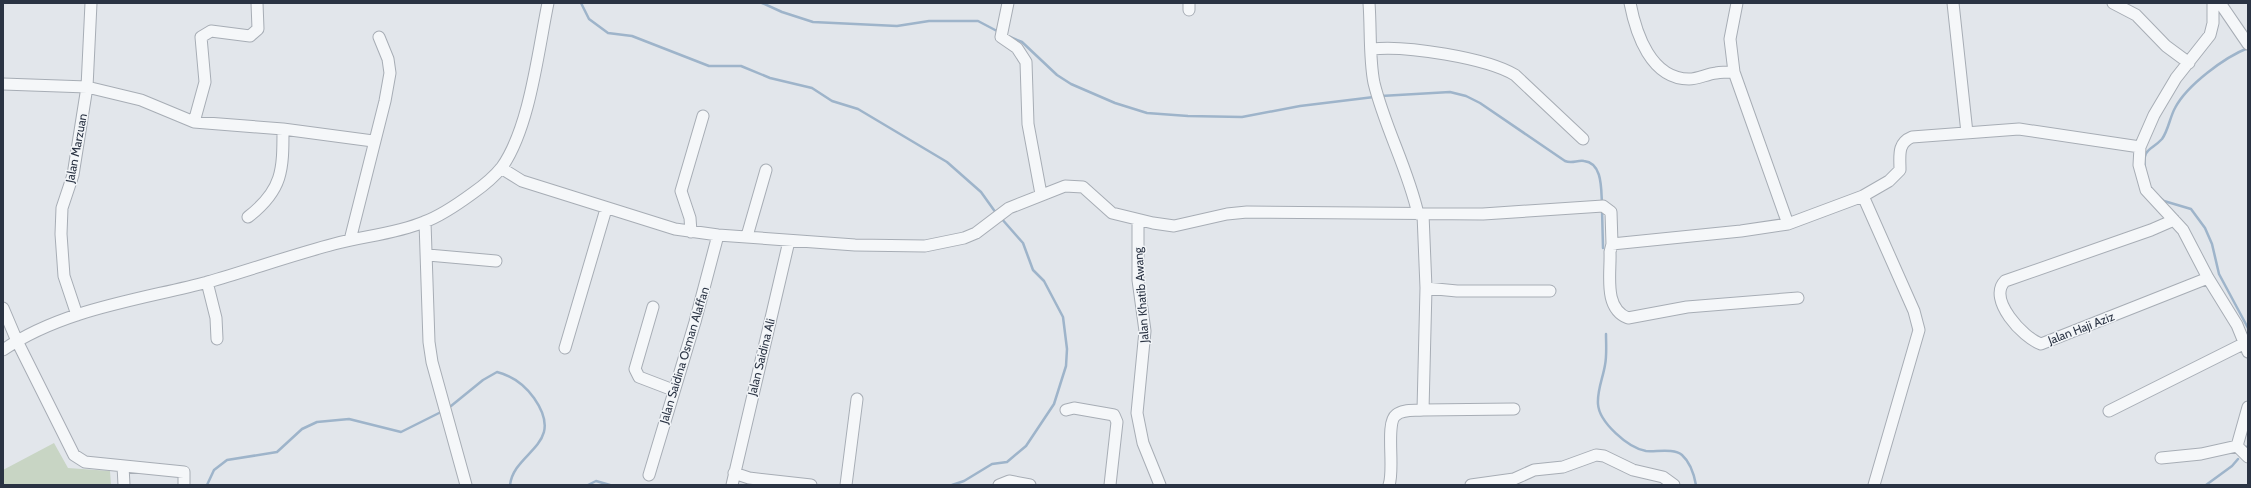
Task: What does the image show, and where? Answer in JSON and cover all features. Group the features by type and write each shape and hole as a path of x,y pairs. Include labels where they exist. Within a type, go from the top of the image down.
{"street":[{"name":"Jalan Marzuan","path":"76,315 64,276 61,234 62,208 73,175 87,87 91,3"},
{"path":"194,122 205,82 201,36 211,31 250,36 258,28 257,3"},
{"path":"3,350 16,341 76,315 207,282 350,240 388,233 425,222 464,200 501,168 510,153 524,116 548,3"},
{"path":"1008,3 1001,37 1018,48 1026,62 1028,124 1041,194"},
{"path":"1369,3 1374,81 1381,105 1420,214 1426,288 1423,410"},
{"path":"1630,3 1646,50 1653,63 1660,69 1682,79 1691,79 1716,73 1734,72"},
{"path":"1737,3 1730,39 1734,72 1788,224"},
{"path":"1953,3 1967,133"},
{"path":"2113,3 2136,15 2166,46 2189,62"},
{"path":"2109,411 2247,347 2229,311 2208,278 2183,230 2146,190 2139,165 2140,147 2154,115 2169,89 2210,35 2213,23 2213,3"},
{"path":"2220,3 2248,44"},
{"path":"350,240 385,101 390,72 388,59 379,37"},
{"path":"1372,49 1389,47 1444,55 1506,69 1515,75 1583,139"},
{"path":"3,84 87,87 141,100 194,122 283,129 374,141"},
{"path":"691,232 690,218 681,191 704,116"},
{"path":"248,217 261,206 278,185 282,162 283,129"},
{"path":"1612,244 1741,231 1788,224 1863,196 1881,187 1898,173 1901,147 1906,140 1912,137 2005,130 2034,130 2140,147"},
{"path":"501,168 522,181 606,209 675,229 718,235 748,236 789,241 896,247 925,246 970,236 997,216 1041,194 1065,186 1077,186 1083,188 1112,213 1138,220 1174,226 1227,214 1247,212 1483,214 1602,207 1611,212 1611,301 1618,312 1628,318 1687,307 1798,298"},
{"path":"748,236 766,170"},
{"path":"1863,196 1914,311 1919,330 1874,485"},
{"path":"565,348 606,209"},
{"name":"Jalan Khatib Awang","path":"1138,220 1138,280 1145,331 1137,414 1142,443 1160,485"},
{"name":"Jalan Haji Aziz","path":"2174,220 2151,230 2005,281 1999,288 1999,297 2004,309 2025,333 2041,344 2208,278"},
{"path":"425,222 428,255 429,342 432,362 466,485"},
{"name":"Jalan Saidina Osman Alaffan","path":"649,475 673,390 695,322 718,235"},
{"name":"Jalan Saidina Ali","path":"732,485 789,241"},
{"path":"428,255 496,261"},
{"path":"207,282 216,318 217,339"},
{"path":"1426,288 1457,291 1550,291"},
{"path":"653,307 635,369 639,377 673,390"},
{"path":"3,308 16,341 74,455 85,462 184,472 184,485"},
{"path":"846,485 858,400"},
{"path":"2237,446 2248,406"},
{"path":"1066,410 1074,408 1114,415 1117,422 1110,485"},
{"path":"1389,485 1392,475 1391,422 1397,414 1404,411 1423,410 1514,409"},
{"path":"2237,446 2248,457"},
{"path":"2161,458 2201,454 2237,446"},
{"path":"1471,485 1514,479 1534,470 1563,467 1596,455 1604,456 1633,470 1663,477 1674,485"},
{"path":"123,466 124,485"},
{"path":"734,473 749,478 811,485"},
{"path":"999,485 1009,481 1030,485"}],"green space":[{"path":"54,443 68,468 110,471 111,485 3,485 3,470"}],"waterway":[{"path":"581,3 589,19 608,33 632,36 709,66 741,66 770,78 812,88 832,101 858,109 947,162 981,192 996,213"},
{"path":"762,3 782,12 813,22 897,26 929,21 978,21 997,31"},
{"path":"1010,37 1022,42 1057,75 1071,84 1115,103 1147,113 1188,116 1242,117 1300,106 1374,97"},
{"path":"2145,168 2144,162 2146,153 2162,139 2175,108 2188,90 2218,65 2248,48"},
{"path":"1381,96 1450,92 1466,96 1480,103 1565,161 1584,161 1590,163 1595,167 1600,178 1602,204"},
{"path":"2159,197 2164,201 2191,209 2205,228 2212,244 2219,274 2248,328"},
{"path":"1602,209 1603,248"},
{"path":"952,485 964,481 992,464 1007,462 1026,446 1054,404 1066,366 1067,349 1063,317 1044,281 1033,270 1023,243 1001,218"},
{"path":"1606,334 1606,361 1598,399 1598,404 1603,419 1623,440 1639,449 1646,451 1674,452 1682,455 1692,469 1696,485"},
{"path":"451,406 483,380 497,372 518,381 534,398 543,414 545,427 542,437 536,446 514,473 510,485"},
{"path":"207,485 214,470 227,460 277,452 302,429 317,422 349,419 401,432 439,413"},
{"path":"2206,485 2232,466 2238,459"},
{"path":"588,485 596,481 610,485"}]}
